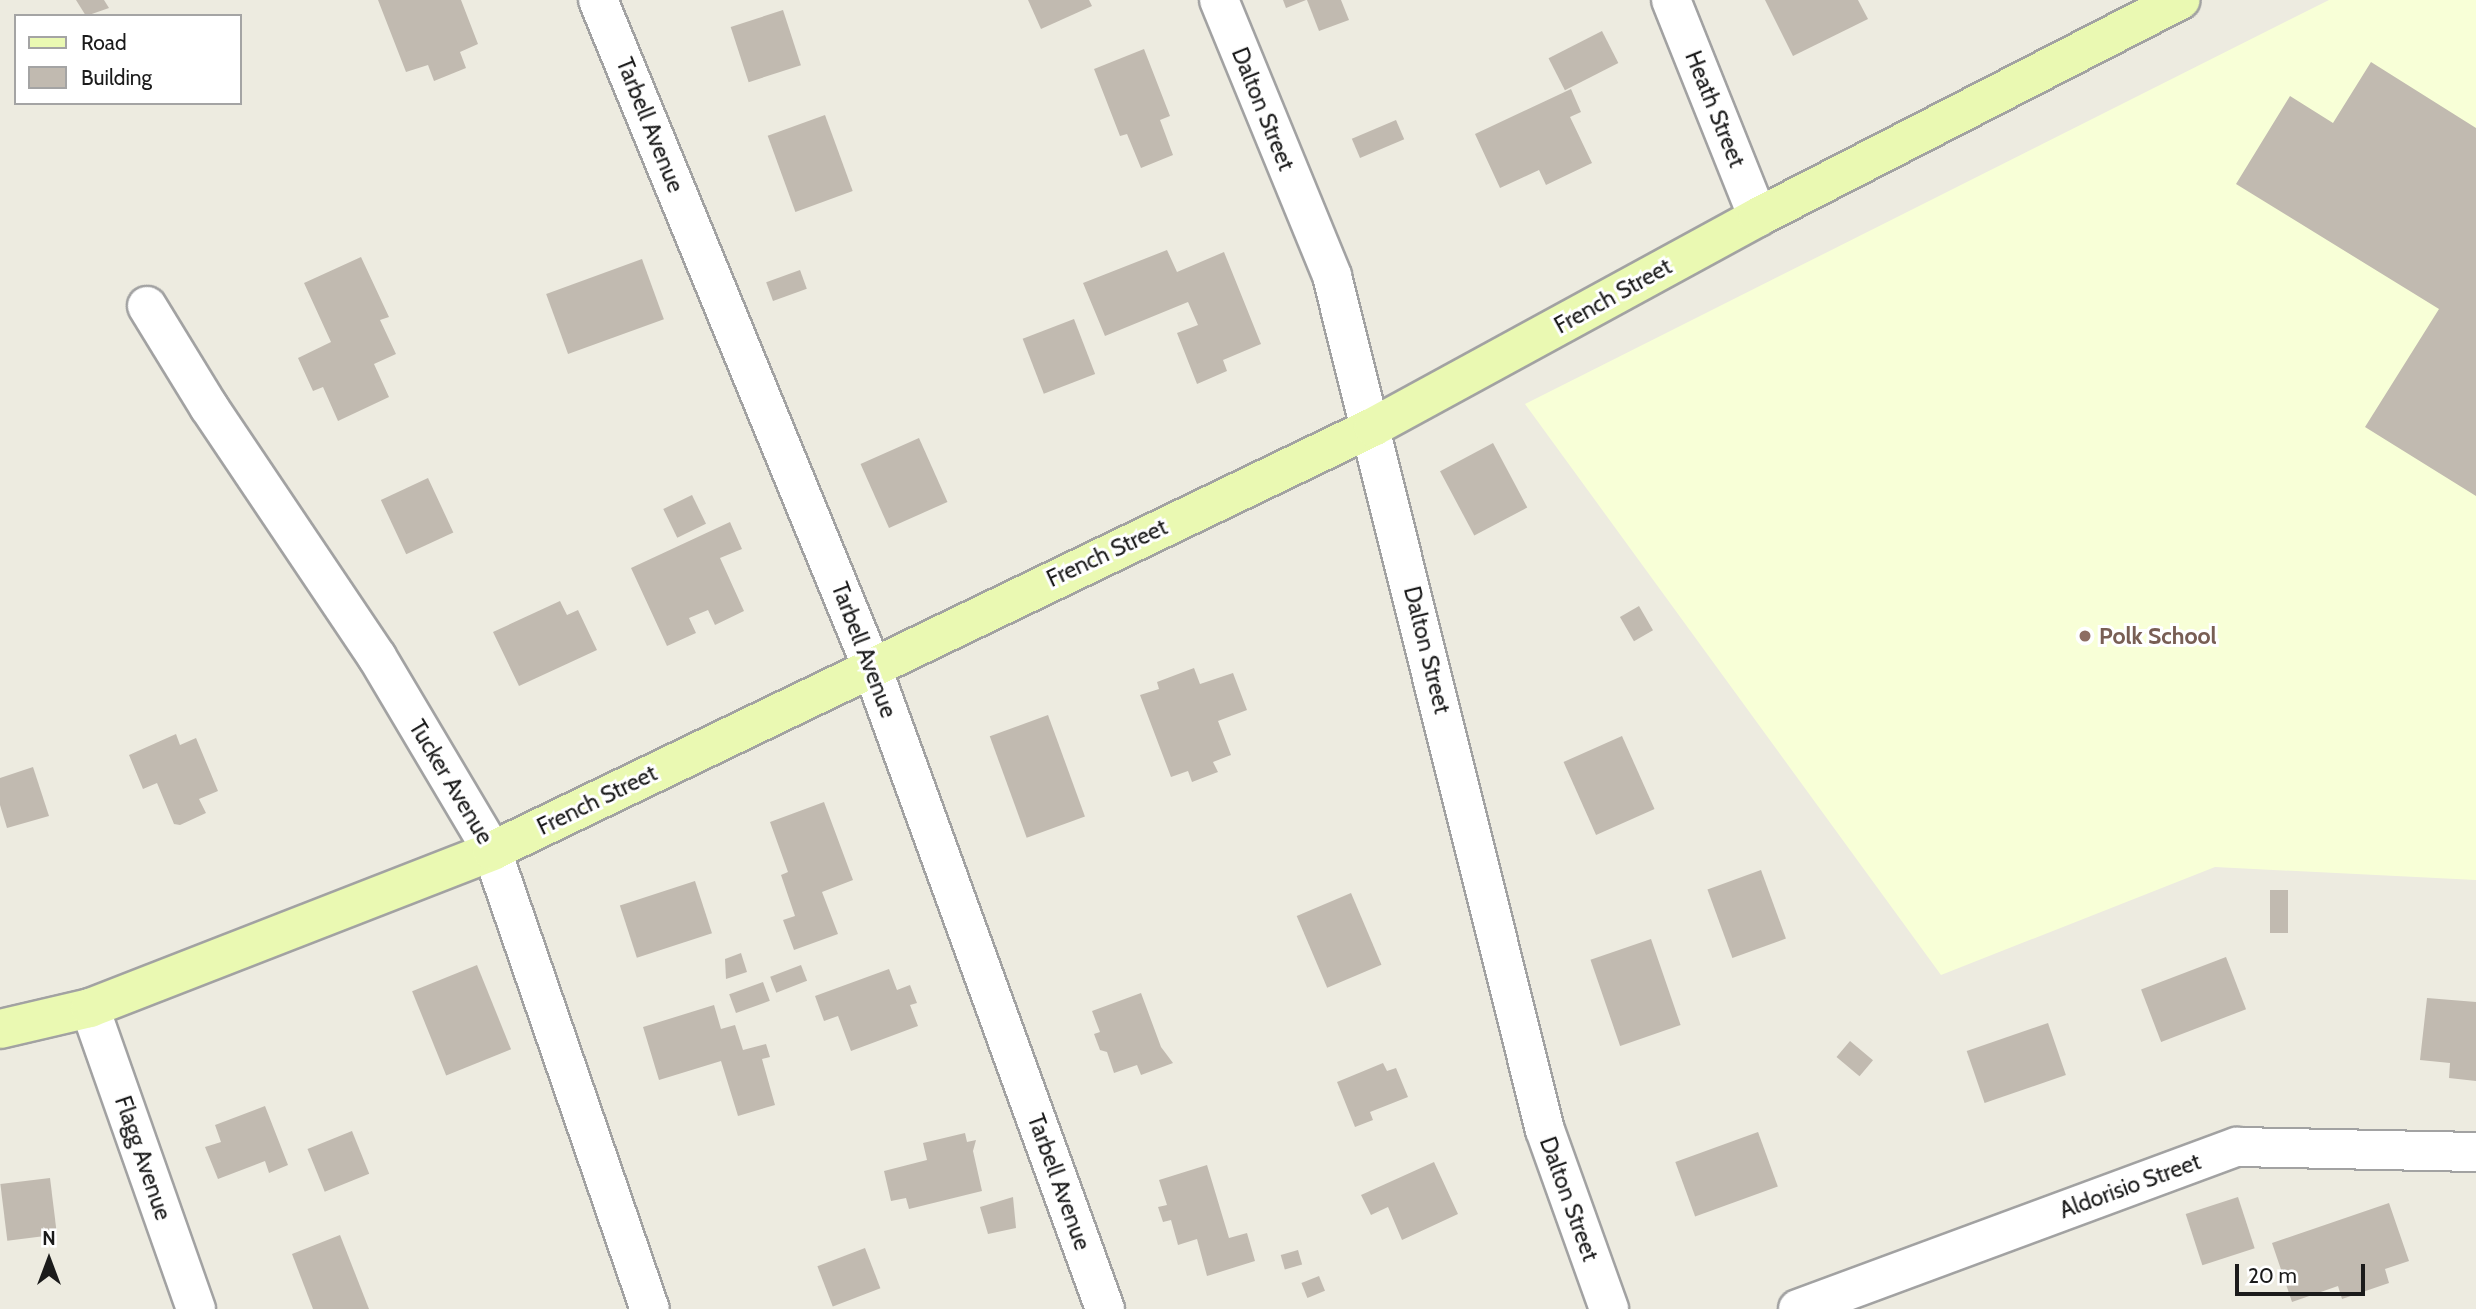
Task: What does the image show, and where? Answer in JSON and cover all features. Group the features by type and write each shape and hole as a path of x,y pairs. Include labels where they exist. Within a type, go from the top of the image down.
{"street":[{"name":"Tarbell Avenue","path":"598,0 871,665 1105,1309"},
{"name":"Dalton Street","path":"1219,0 1332,275 1373,427 1545,1130 1609,1309"},
{"name":"Heath Street","path":"1671,0 1758,217"},
{"name":"French Street","path":"0,1029 90,1008 492,851 871,665 1373,427 1758,217 2181,0"},
{"name":"Tucker Avenue","path":"148,306 209,407 377,657 492,851 650,1309"},
{"name":"Flagg Avenue","path":"90,1008 196,1309"},
{"name":"Aldorisio Street","path":"1798,1309 2237,1147 2473,1159"}],"shaded area":[{"name":"Polk School","path":"2329,0 2476,0 2476,880 2215,867 1941,975 1525,404"}],"building":[{"path":"76,0 104,0 109,8 92,14 85,14"},
{"path":"378,0 461,0 478,44 460,52 466,68 434,81 428,65 406,72"},
{"path":"1028,0 1089,0 1092,6 1041,29"},
{"path":"1283,0 1306,0 1286,8"},
{"path":"1307,0 1341,0 1349,20 1319,31"},
{"path":"1765,0 1858,0 1868,19 1793,56"},
{"path":"783,10 801,65 749,82 731,27"},
{"path":"1602,31 1618,63 1565,90 1549,58"},
{"path":"1144,49 1170,116 1160,120 1173,155 1141,168 1127,134 1120,136 1094,69"},
{"path":"2371,62 2476,128 2476,496 2365,427 2439,309 2236,184 2290,96 2333,123"},
{"path":"1571,89 1581,112 1570,117 1592,163 1546,185 1539,170 1500,188 1475,134"},
{"path":"825,115 853,191 795,212 768,136"},
{"path":"1396,120 1404,139 1360,158 1352,139"},
{"path":"1167,250 1177,272 1224,252 1261,344 1223,360 1227,371 1197,384 1177,333 1198,325 1188,302 1105,336 1083,283"},
{"path":"361,257 389,317 380,320 396,354 374,364 389,397 338,421 323,387 313,391 298,358 331,342 304,283"},
{"path":"642,259 664,319 568,354 546,294"},
{"path":"800,270 807,289 773,301 766,282"},
{"path":"1074,319 1095,374 1044,394 1023,339"},
{"path":"919,438 947,502 889,528 861,464"},
{"path":"1493,443 1527,507 1474,536 1440,471"},
{"path":"428,478 453,532 406,554 381,500"},
{"path":"692,495 706,524 677,538 663,509"},
{"path":"730,522 742,549 720,558 744,611 715,625 708,610 689,618 696,633 667,646 631,568"},
{"path":"560,601 567,615 578,610 597,650 519,686 493,632"},
{"path":"1639,606 1653,630 1634,641 1620,617"},
{"path":"1194,668 1200,684 1233,673 1247,710 1218,721 1231,755 1213,762 1218,772 1192,782 1188,771 1171,777 1140,695 1159,689 1157,682"},
{"path":"1048,715 1085,816 1027,838 990,736"},
{"path":"176,734 180,745 196,738 218,791 199,799 206,813 180,825 174,824 157,783 143,789 129,755"},
{"path":"1622,736 1655,809 1596,835 1564,762"},
{"path":"33,767 49,816 7,828 0,805 0,778"},
{"path":"824,802 853,880 822,892 838,934 794,950 783,920 795,916 781,875 788,872 770,822"},
{"path":"1761,870 1786,939 1732,958 1707,889"},
{"path":"695,881 712,933 637,958 620,905"},
{"path":"2270,890 2288,890 2288,933 2270,933"},
{"path":"1351,893 1381,965 1327,988 1297,916"},
{"path":"1651,939 1681,1025 1620,1046 1590,960"},
{"path":"741,953 747,972 726,979 725,959"},
{"path":"2226,957 2246,1009 2161,1042 2141,990"},
{"path":"477,965 511,1049 446,1076 412,991"},
{"path":"801,965 807,981 776,993 770,977"},
{"path":"889,969 897,990 910,985 917,1003 910,1005 918,1026 851,1051 838,1016 824,1021 815,996"},
{"path":"763,982 770,1001 736,1013 729,994"},
{"path":"1141,993 1161,1047 1173,1063 1141,1075 1137,1065 1114,1073 1107,1052 1100,1050 1094,1034 1100,1032 1092,1011"},
{"path":"2427,998 2476,1002 2476,1081 2449,1078 2450,1063 2420,1060"},
{"path":"714,1005 721,1029 735,1025 743,1050 766,1044 770,1057 762,1059 775,1105 738,1116 721,1061 659,1080 643,1027"},
{"path":"2048,1023 2066,1075 1985,1103 1967,1051"},
{"path":"1850,1041 1873,1060 1859,1076 1837,1057"},
{"path":"1383,1063 1387,1071 1396,1068 1408,1097 1370,1112 1373,1120 1355,1127 1337,1082"},
{"path":"265,1106 288,1165 269,1173 265,1161 218,1179 205,1147 221,1142 215,1125"},
{"path":"352,1131 369,1174 325,1192 307,1149"},
{"path":"1758,1132 1778,1187 1695,1217 1675,1162"},
{"path":"965,1133 967,1142 976,1140 973,1151 982,1191 909,1209 906,1198 891,1201 884,1171 927,1160 923,1143"},
{"path":"1434,1162 1458,1214 1402,1240 1388,1207 1371,1215 1361,1195"},
{"path":"1207,1165 1229,1238 1247,1233 1255,1261 1207,1276 1197,1239 1178,1245 1171,1220 1163,1222 1158,1207 1167,1205 1159,1180"},
{"path":"50,1178 57,1235 7,1241 0,1184"},
{"path":"1013,1197 1016,1228 988,1234 980,1207"},
{"path":"2238,1197 2255,1248 2202,1265 2186,1214"},
{"path":"2389,1203 2409,1261 2385,1269 2389,1283 2342,1299 2338,1286 2292,1302 2272,1243"},
{"path":"340,1235 369,1309 313,1309 292,1254"},
{"path":"865,1248 880,1288 833,1306 817,1266"},
{"path":"1298,1250 1302,1264 1285,1269 1281,1255"},
{"path":"1319,1276 1325,1291 1307,1298 1301,1283"}],"place":[{"name":"Polk School","path":"2085,636"}]}
